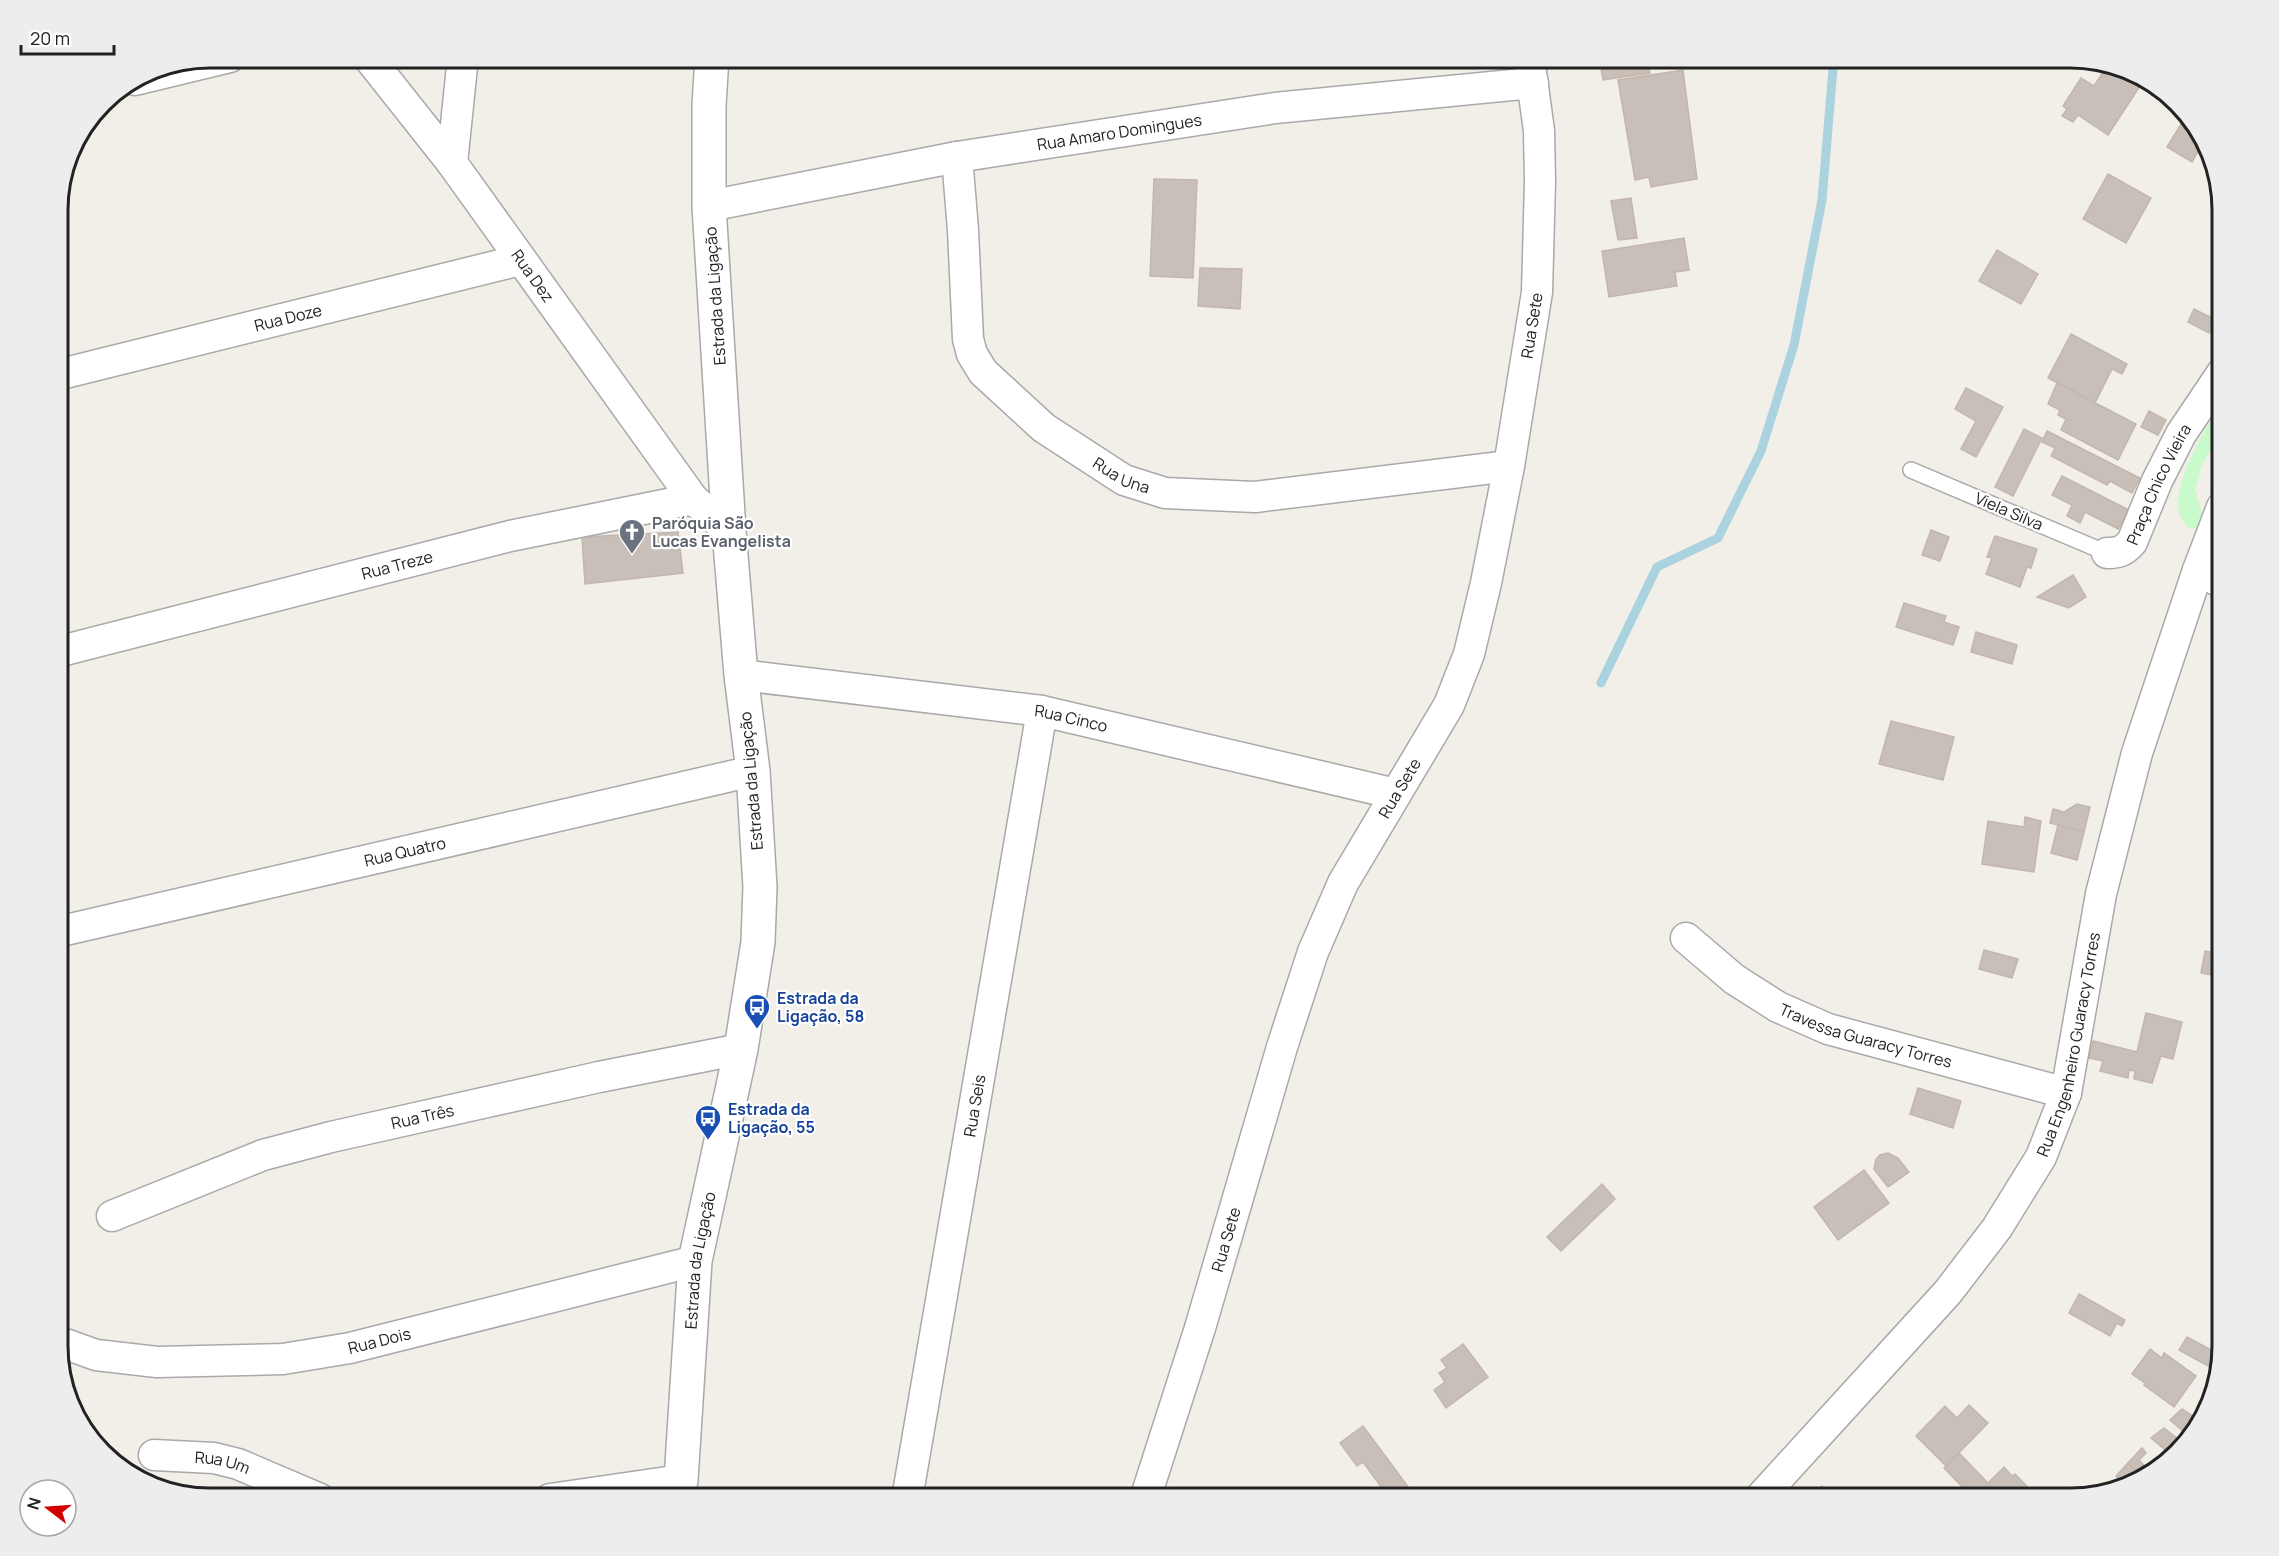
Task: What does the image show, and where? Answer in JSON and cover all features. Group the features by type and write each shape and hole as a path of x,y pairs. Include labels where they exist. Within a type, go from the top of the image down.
{"street":[{"name":"Rua Dez","path":"377,68 452,163 693,499"},
{"path":"452,163 462,68"},
{"name":"Estrada da Ligação","path":"679,1488 695,1261 741,1049 758,942 760,887 753,771 741,675 729,531 709,206 711,68"},
{"name":"Rua Amaro Domingues","path":"709,206 957,157 1531,70"},
{"name":"Rua Sete","path":"1149,1488 1200,1328 1281,1047 1313,952 1343,883 1449,705 1469,654 1486,583 1509,466 1537,292 1539,152 1531,70"},
{"name":"Rua Una","path":"957,157 968,339 972,354 983,372 1044,428 1124,480 1165,493 1255,496 1509,466"},
{"name":"Rua Doze","path":"68,372 520,260"},
{"name":"Praça Chico Vieira","path":"2107,553 2117,553 2126,549 2132,542 2157,481 2181,434 2212,388"},
{"path":"693,499 729,531"},
{"name":"Rua Treze","path":"68,649 510,536 693,499"},
{"name":"Rua Engenheiro Guaracy Torres","path":"1769,1488 1948,1292 1990,1238 2041,1157 2066,1094 2103,883 2137,753 2210,576"},
{"name":"Rua Cinco","path":"741,675 1042,711 1396,794"},
{"name":"Rua Seis","path":"909,1488 1042,711"},
{"name":"Rua Quatro","path":"68,929 753,771"},
{"name":"Travessa Guaracy Torres","path":"1686,938 1734,979 1778,1007 1828,1029 2066,1094"},
{"name":"Rua Três","path":"112,1216 263,1155 343,1134 741,1049"},
{"name":"Rua Dois","path":"68,1345 96,1355 157,1362 284,1359 350,1348 695,1261"},
{"name":"Rua Um","path":"154,1455 214,1458 238,1464 297,1488"}],"lane":[{"name":"Viela Silva","path":"1911,470 2107,553"}],"green space":[{"path":"2212,418 2212,448 2202,465 2195,489 2202,513 2201,523 2195,529 2187,527 2178,503 2180,489 2191,457"}],"building":[{"path":"1601,68 1649,68 1650,73 1603,80"},
{"path":"1683,70 1697,179 1651,187 1649,177 1635,180 1618,80"},
{"path":"2104,72 2124,78 2140,87 2108,135 2078,115 2073,122 2062,116 2067,109 2063,106 2081,78 2094,86"},
{"path":"2182,123 2199,151 2192,162 2167,147"},
{"path":"2108,174 2151,198 2126,243 2083,219"},
{"path":"1154,179 1197,180 1193,278 1150,276"},
{"path":"1631,198 1637,238 1618,240 1611,201"},
{"path":"1684,238 1689,270 1675,272 1677,286 1609,297 1602,251"},
{"path":"1997,250 2038,274 2021,304 1979,281"},
{"path":"1200,268 1242,269 1240,309 1198,306"},
{"path":"2194,309 2212,318 2212,327 2209,333 2188,322"},
{"path":"2071,334 2127,364 2122,374 2112,369 2095,403 2048,378"},
{"path":"2057,383 2136,424 2118,460 2061,430 2066,419 2058,415 2060,410 2048,404"},
{"path":"1966,388 2003,407 1976,457 1961,449 1976,421 1955,409"},
{"path":"2149,411 2166,420 2158,435 2141,427"},
{"path":"2024,429 2042,438 2013,496 1995,487"},
{"path":"2047,431 2140,478 2132,493 2110,481 2107,485 2051,456 2055,448 2042,442"},
{"path":"2062,476 2129,510 2118,529 2085,512 2080,523 2067,516 2072,505 2052,495"},
{"path":"1931,530 1949,537 1940,561 1922,555"},
{"name":"Paróquia São Lucas Evangelista","path":"678,532 683,573 585,584 582,537"},
{"path":"1995,536 2037,549 2031,568 2027,567 2020,587 1986,574 1992,558 1987,557"},
{"path":"2073,575 2086,597 2069,608 2037,597"},
{"path":"1904,603 1946,616 1944,622 1959,627 1953,645 1896,627"},
{"path":"1976,632 2017,645 2012,664 1971,652"},
{"path":"1891,721 1954,737 1943,780 1879,764"},
{"path":"2077,804 2090,807 2084,832 2050,823 2053,809 2064,812"},
{"path":"2025,817 2041,821 2034,872 1982,864 1988,821 2024,827"},
{"path":"2058,825 2084,832 2077,860 2051,853"},
{"path":"1984,950 2018,959 2012,978 1979,969"},
{"path":"2205,951 2212,952 2212,975 2201,973"},
{"path":"2146,1013 2182,1022 2173,1059 2161,1056 2152,1083 2134,1079 2135,1071 2129,1070 2128,1078 2100,1071 2103,1061 2089,1058 2093,1041 2137,1052"},
{"path":"1918,1088 1961,1101 1953,1128 1910,1114"},
{"path":"1888,1153 1898,1158 1909,1172 1888,1187 1874,1169 1876,1159"},
{"path":"1864,1170 1889,1203 1838,1240 1814,1207"},
{"path":"1602,1184 1615,1199 1561,1251 1547,1237"},
{"path":"2079,1294 2125,1320 2122,1326 2117,1323 2110,1336 2069,1313"},
{"path":"2187,1337 2211,1350 2210,1367 2179,1350"},
{"path":"1463,1344 1488,1377 1446,1408 1434,1390 1445,1382 1439,1373 1447,1368 1441,1360"},
{"path":"2150,1349 2162,1358 2164,1353 2196,1376 2174,1407 2132,1374"},
{"path":"1969,1405 1988,1423 1946,1466 1916,1436 1945,1406 1957,1418"},
{"path":"2182,1409 2193,1416 2183,1431 2170,1420"},
{"path":"1363,1426 1409,1488 1382,1488 1363,1462 1357,1466 1340,1443"},
{"path":"2164,1428 2177,1438 2166,1450 2151,1438"},
{"path":"2142,1448 2146,1453 2139,1460 2145,1467 2136,1471 2128,1463"},
{"path":"1959,1453 1988,1483 2004,1467 2012,1476 2015,1474 2028,1488 1963,1488 1944,1468"},
{"path":"2128,1463 2136,1472 2119,1479 2116,1476"}],"waterway":[{"path":"1601,683 1657,567 1718,538 1761,451 1794,345 1822,200 1833,68"}],"place":[{"name":"Paróquia São Lucas Evangelista","path":"632,555"},
{"name":"Estrada da Ligação, 58","path":"757,1030"},
{"name":"Estrada da Ligação, 55","path":"708,1141"}]}
